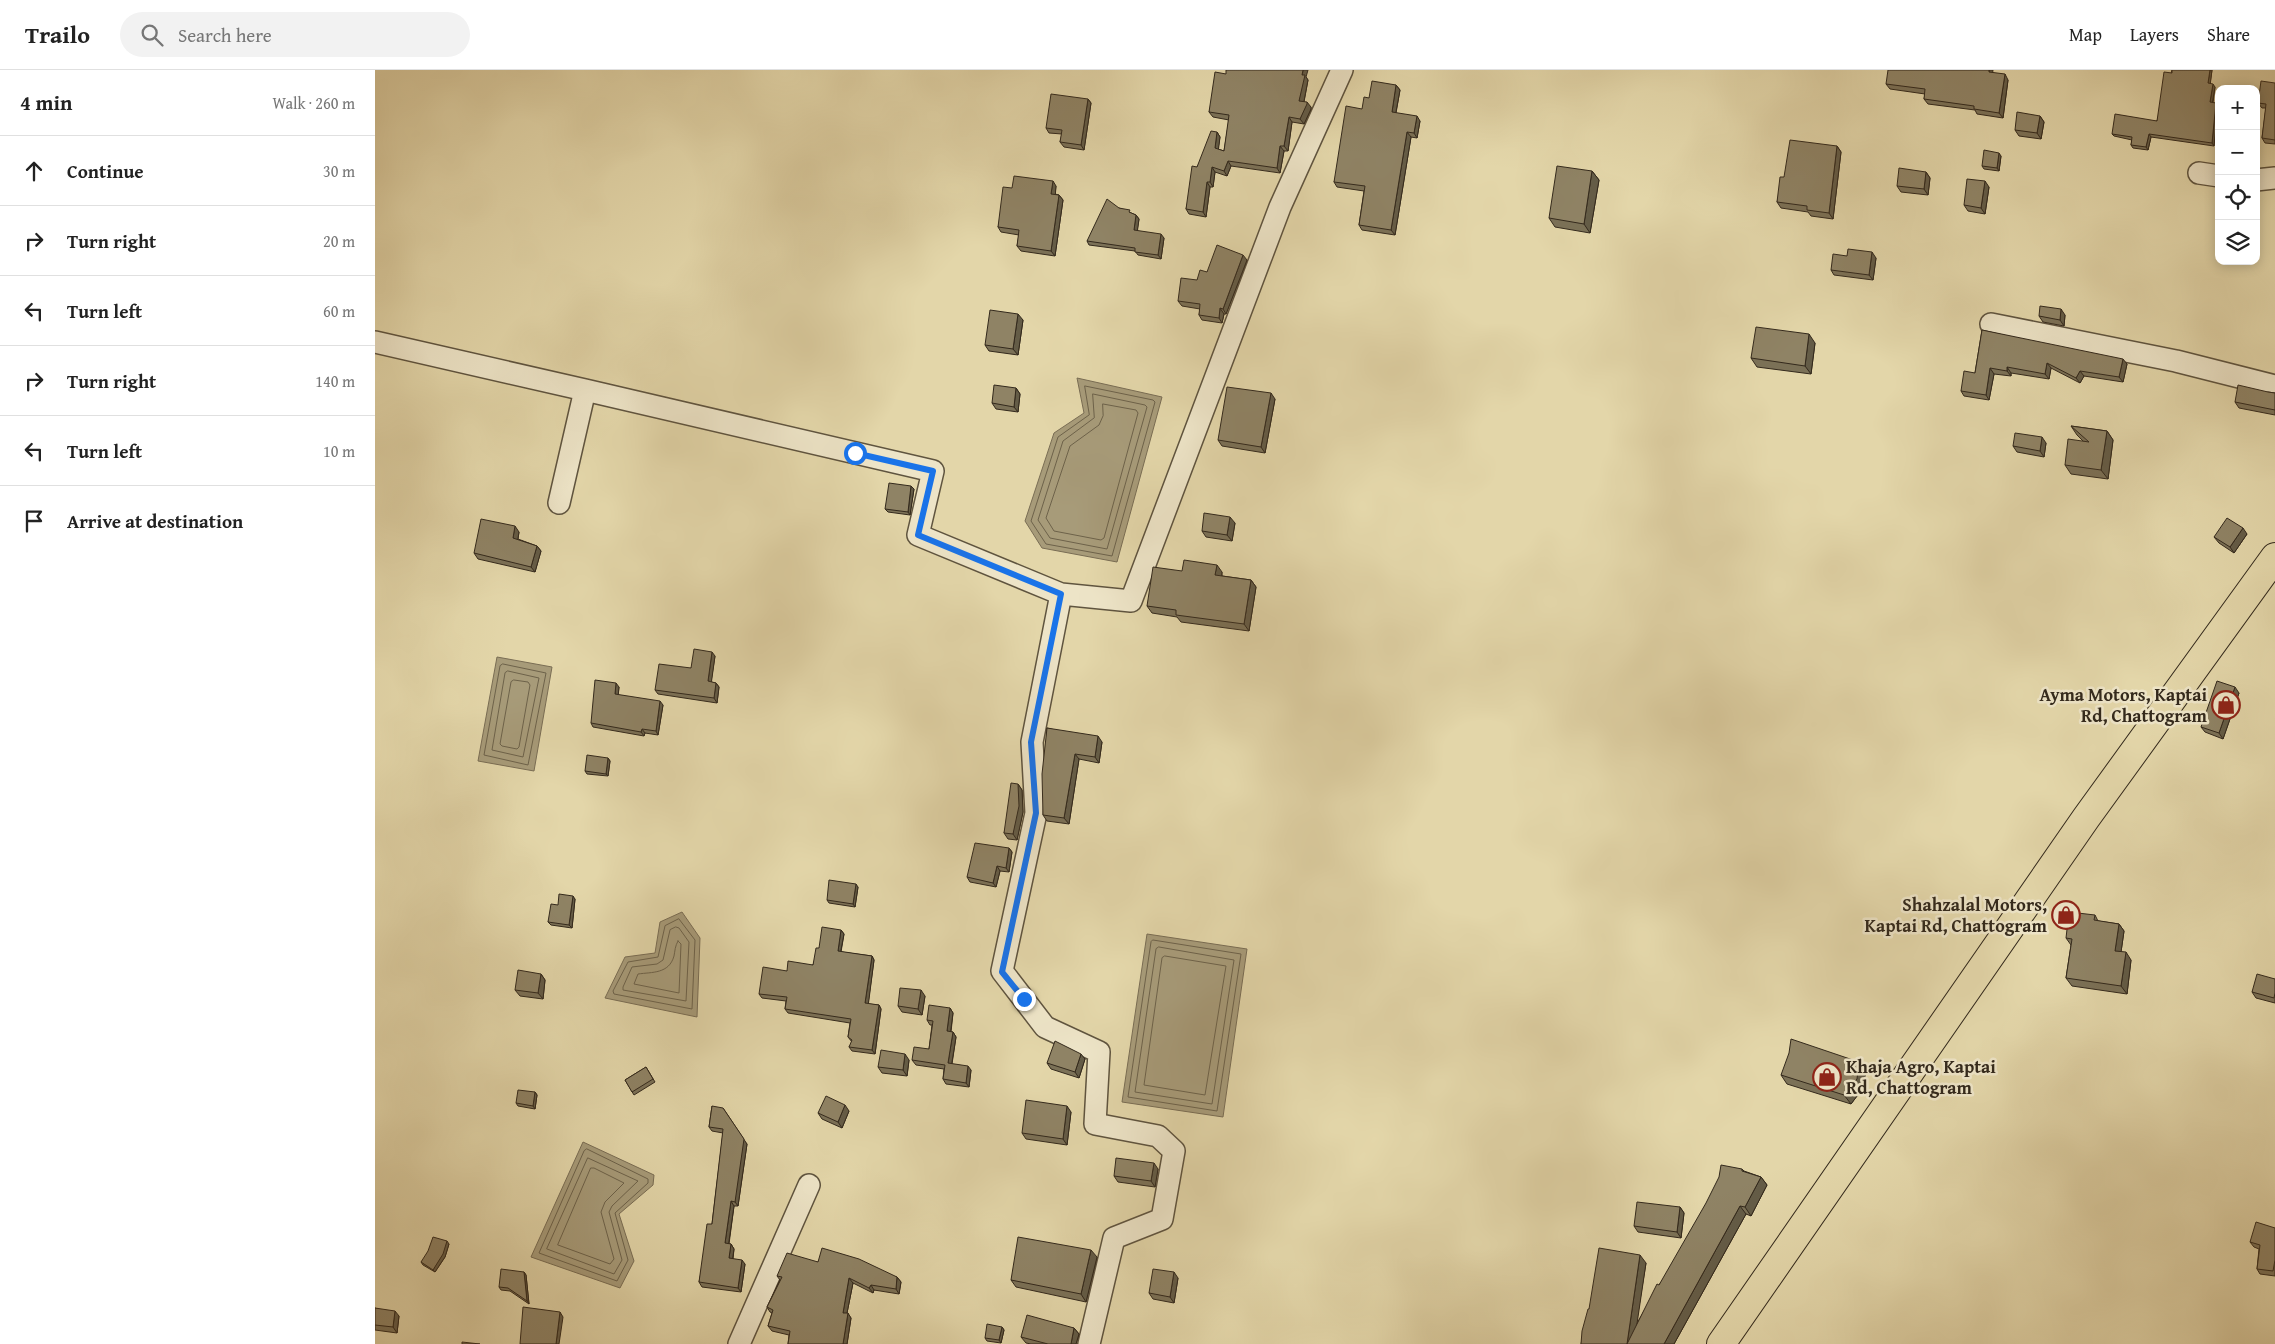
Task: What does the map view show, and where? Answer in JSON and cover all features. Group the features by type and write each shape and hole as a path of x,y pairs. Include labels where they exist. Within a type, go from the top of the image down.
{"main road":[{"path":"1721,1344 2086,818 2275,557"}],"street":[{"path":"375,342 933,471 918,535 1061,594 1131,601 1280,207 1342,70"},
{"path":"2260,180 2275,178"},
{"path":"1991,324 2176,361 2275,386"},
{"path":"559,503 585,390"},
{"path":"1061,594 1031,742 1036,813 1002,972 1045,1027 1099,1052 1095,1124 1158,1136 1174,1150 1162,1220 1114,1238 1089,1344"},
{"path":"739,1344 809,1185"}],"water":[{"path":"1077,378 1162,397 1117,562 1042,548 1025,521 1054,433 1084,413"},
{"path":"497,657 552,667 534,771 478,761"},
{"path":"682,912 700,938 697,1017 605,998 625,957 655,953 660,922"},
{"path":"1147,934 1247,949 1223,1117 1122,1102"},
{"path":"583,1142 654,1175 653,1185 619,1214 634,1261 620,1288 531,1257"}],"building":[{"path":"1226,70 1303,70 1302,75 1305,75 1299,101 1307,102 1307,104 1300,119 1289,117 1284,146 1280,146 1277,168 1228,161 1224,171 1212,167 1210,182 1207,182 1203,212 1186,209 1192,166 1197,167 1211,131 1217,132 1215,148 1224,151 1229,115 1209,112 1215,72 1226,74"},
{"path":"1888,70 1989,70 1989,72 2005,74 1999,113 1974,109 1974,106 1924,99 1925,89 1886,84"},
{"path":"2172,70 2210,70 2208,83 2213,84 2210,102 2215,103 2212,143 2149,134 2146,147 2131,145 2132,137 2112,134 2115,114 2157,121 2164,72 2172,73"},
{"path":"1372,81 1396,85 1392,112 1417,116 1414,133 1407,132 1391,230 1359,225 1365,186 1334,182 1346,106 1362,109 1364,97 1369,98"},
{"path":"2261,81 2275,83 2275,140 2262,138 2266,104 2260,103"},
{"path":"1051,94 1088,99 1081,145 1060,142 1062,130 1046,128"},
{"path":"2017,112 2040,116 2037,133 2015,130"},
{"path":"1790,140 1837,146 1829,213 1807,210 1807,206 1777,202 1780,177 1784,177"},
{"path":"1984,150 1999,153 1997,168 1982,166"},
{"path":"1557,166 1592,171 1584,224 1549,218"},
{"path":"1899,168 1926,172 1924,189 1897,186"},
{"path":"1014,176 1053,181 1051,194 1059,195 1051,251 1017,246 1019,230 998,227 1003,187 1012,188"},
{"path":"1967,179 1985,181 1981,208 1964,205"},
{"path":"1107,199 1119,208 1130,210 1129,212 1136,215 1134,230 1161,234 1158,255 1135,252 1135,248 1087,241"},
{"path":"1217,245 1243,255 1223,309 1220,308 1219,318 1199,315 1200,304 1178,301 1181,278 1197,280 1200,270 1207,272"},
{"path":"1848,249 1872,252 1869,275 1831,270 1833,254 1847,256"},
{"path":"2040,306 2061,309 2060,320 2039,316"},
{"path":"990,310 1018,314 1013,349 985,345"},
{"path":"1756,327 1809,334 1805,366 1751,358"},
{"path":"1982,330 2123,359 2119,377 2080,371 2076,378 2047,363 2045,374 2007,367 2007,371 1990,368 1986,395 1961,391 1964,371 1975,373"},
{"path":"994,385 1016,388 1014,407 992,403"},
{"path":"2238,385 2275,393 2275,410 2235,402"},
{"path":"1227,387 1271,393 1261,447 1218,440"},
{"path":"2071,426 2107,431 2101,470 2065,465 2068,439 2089,442"},
{"path":"2015,433 2042,437 2040,451 2013,446"},
{"path":"889,483 911,486 908,512 885,509"},
{"path":"1204,513 1230,517 1227,535 1202,531"},
{"path":"2227,518 2243,528 2230,547 2214,537"},
{"path":"481,519 515,526 513,538 537,546 531,567 474,553"},
{"path":"1184,560 1217,565 1215,575 1251,580 1244,624 1176,615 1176,610 1147,606 1153,567 1182,571"},
{"path":"694,649 712,652 708,681 716,683 714,698 655,690 659,664 691,668"},
{"path":"595,680 616,683 615,694 660,701 656,731 642,729 641,732 591,723"},
{"path":"2217,681 2235,687 2219,733 2201,727"},
{"path":"1047,728 1098,736 1095,757 1075,754 1064,818 1043,815 1042,774"},
{"path":"587,755 608,758 606,774 585,771"},
{"path":"1011,783 1018,784 1019,806 1013,834 1004,833"},
{"path":"975,843 1009,848 1006,868 997,866 993,883 967,877"},
{"path":"829,880 856,884 853,904 827,900"},
{"path":"559,894 573,896 569,925 548,922 551,904 558,905"},
{"path":"2069,912 2095,915 2094,920 2119,924 2115,951 2126,952 2121,986 2066,978 2072,939 2066,938"},
{"path":"822,927 841,930 838,951 872,956 865,1003 879,1005 872,1050 849,1047 852,1040 848,1037 851,1019 785,1009 787,997 759,994 763,967 787,971 788,961 813,965 816,948 819,948"},
{"path":"518,970 541,974 538,993 515,990"},
{"path":"2257,974 2275,979 2274,998 2252,992"},
{"path":"900,988 921,990 918,1009 898,1006"},
{"path":"929,1005 950,1008 947,1031 953,1032 948,1063 968,1066 966,1083 943,1079 945,1065 912,1060 914,1047 929,1049 933,1021 927,1020"},
{"name":"Khaja Agro, Kaptai Rd, Chattogram","path":"1791,1039 1859,1062 1857,1079 1844,1095 1781,1075 1789,1053"},
{"path":"1055,1041 1081,1054 1075,1072 1047,1063"},
{"path":"881,1050 905,1054 903,1070 878,1067"},
{"path":"646,1067 653,1079 632,1092 625,1080"},
{"path":"518,1090 535,1092 533,1106 516,1103"},
{"path":"826,1096 845,1105 838,1122 818,1113"},
{"path":"1026,1100 1067,1106 1063,1139 1022,1133"},
{"path":"712,1106 723,1108 744,1139 735,1202 731,1201 725,1243 731,1244 729,1258 742,1260 738,1288 699,1282 707,1224 712,1224 723,1129 709,1127"},
{"path":"1116,1158 1154,1163 1151,1181 1114,1176"},
{"path":"1721,1165 1742,1169 1742,1171 1761,1177 1745,1207 1740,1206 1664,1344 1627,1344 1657,1284 1659,1285 1706,1203 1719,1177"},
{"path":"1637,1202 1680,1207 1677,1232 1634,1226"},
{"path":"2256,1222 2275,1228 2273,1271 2257,1269 2260,1245 2250,1242"},
{"path":"433,1237 447,1241 443,1254 433,1270 421,1262 428,1251"},
{"path":"1018,1237 1091,1250 1081,1294 1011,1280"},
{"path":"822,1248 859,1259 897,1277 896,1289 871,1285 869,1288 849,1278 843,1313 848,1313 843,1344 788,1344 790,1331 768,1326 773,1310 767,1307 782,1277 777,1276 787,1253 818,1262"},
{"path":"1599,1248 1640,1255 1627,1344 1581,1344"},
{"path":"501,1269 524,1272 527,1301 508,1288 499,1287"},
{"path":"1153,1269 1174,1272 1170,1297 1149,1293"},
{"path":"523,1307 560,1312 556,1344 520,1344"},
{"path":"375,1308 395,1311 393,1327 375,1325"},
{"path":"1027,1315 1074,1328 1071,1344 1048,1344 1021,1337"},
{"path":"987,1324 1002,1327 999,1340 985,1338"},
{"path":"462,1342 480,1344 462,1344"}],"place":[{"name":"Ayma Motors, Kaptai Rd, Chattogram","path":"2226,705"},
{"name":"Shahzalal Motors, Kaptai Rd, Chattogram","path":"2066,915"},
{"name":"Khaja Agro, Kaptai Rd, Chattogram","path":"1827,1077"}],"route":[{"path":"855,453 933,471 918,535 1061,594 1031,742 1036,813 1002,972 1024,999"}]}
